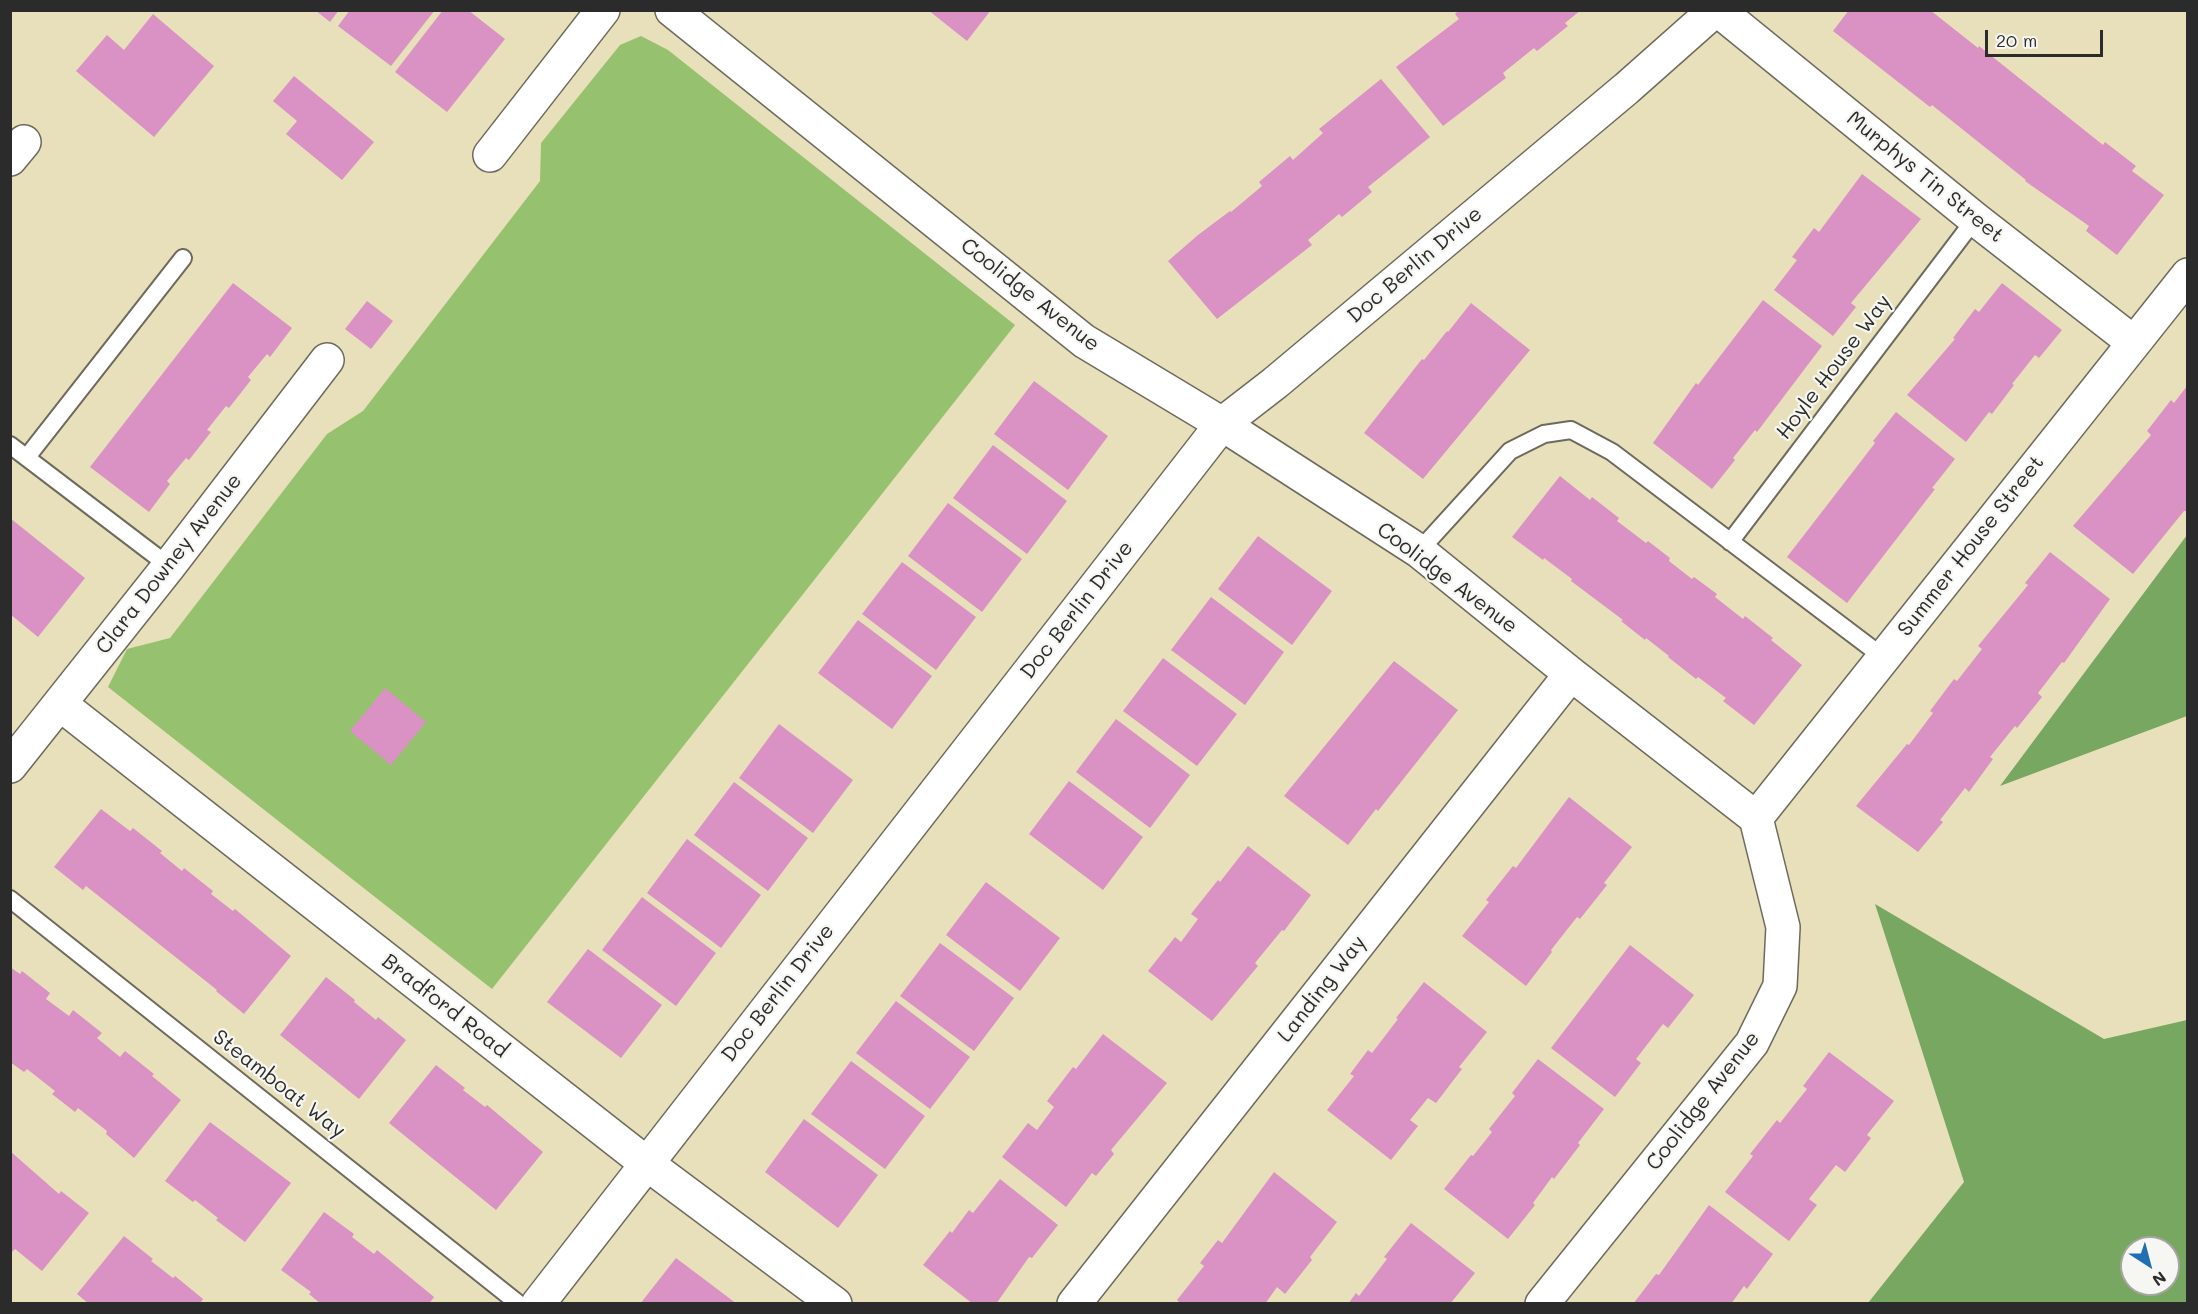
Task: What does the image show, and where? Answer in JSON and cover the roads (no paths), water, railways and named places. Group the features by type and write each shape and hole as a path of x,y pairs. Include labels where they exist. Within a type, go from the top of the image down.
{"street":[{"path":"490,155 603,10"},
{"name":"Coolidge Avenue","path":"672,10 1084,341 1222,424 1419,551 1571,674 1756,818 1783,927 1780,986 1752,1043 1542,1304"},
{"name":"Doc Berlin Drive","path":"538,1304 645,1163 1222,424 1275,383 1627,88 1716,10"},
{"name":"Murphys Tin Street","path":"1716,10 1975,219 2133,342"},
{"name":"Summer House Street","path":"1756,818 2187,275"},
{"name":"Clara Downey Avenue","path":"10,766 169,566 327,360"},
{"name":"Landing Way","path":"1074,1304 1571,674"},
{"name":"Bradford Road","path":"60,704 645,1163 835,1304"}],"lane":[{"name":"Hoyle House Way","path":"1730,542 1975,219"},
{"path":"27,458 183,258"},
{"path":"1419,551 1510,451 1544,434 1571,430 1612,452 1883,657"},
{"path":"10,445 169,566"},
{"name":"Steamboat Way","path":"10,899 519,1304"}]}
